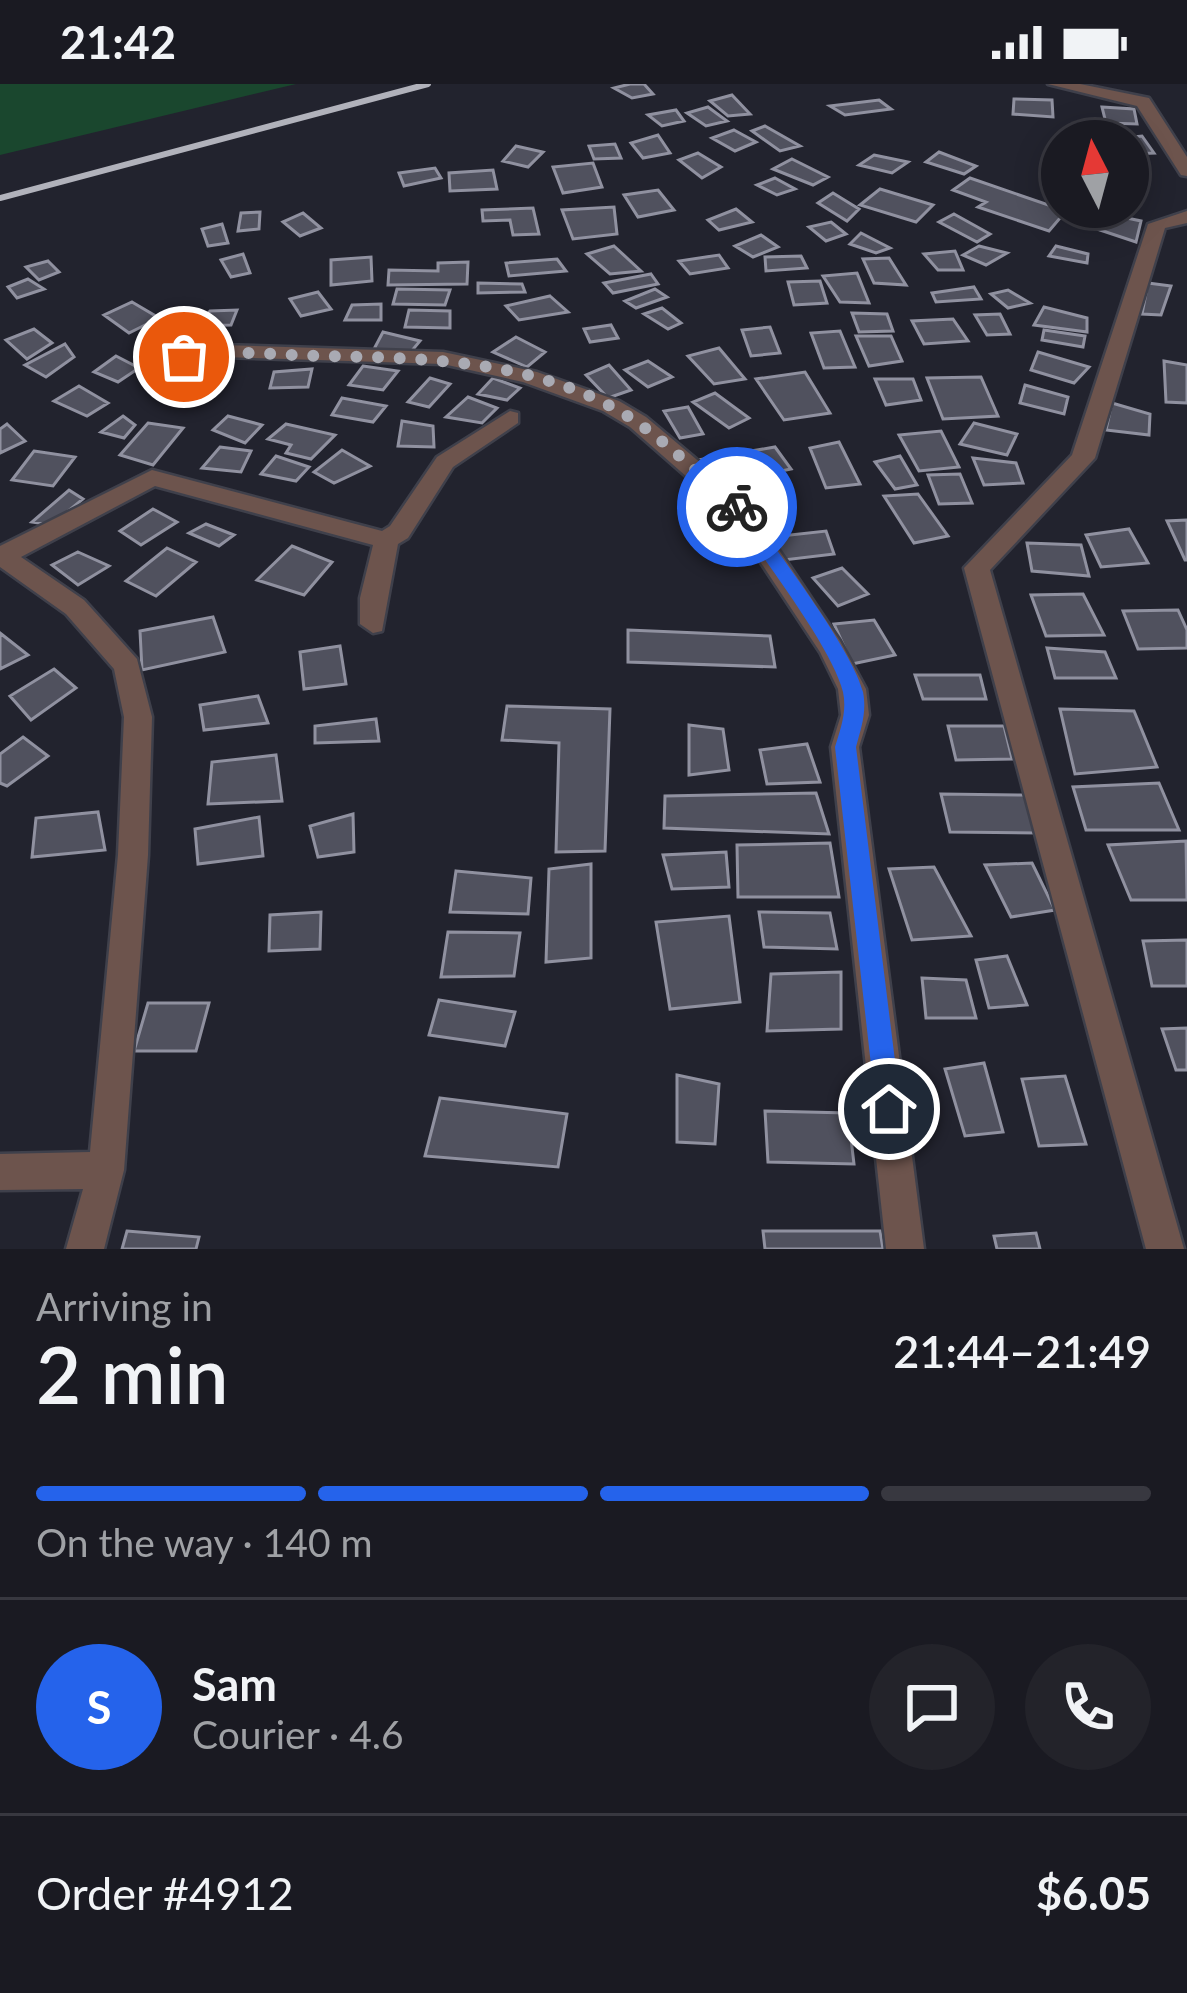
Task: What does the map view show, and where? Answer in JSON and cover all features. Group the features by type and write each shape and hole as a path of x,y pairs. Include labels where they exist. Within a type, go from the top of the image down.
{"street":[{"path":"1056,84 1144,102 1187,171"},
{"path":"1165,1249 977,568 1083,458 1157,224 1187,217"},
{"path":"184,357 221,351 443,358 529,376 611,406 638,422 737,507 831,648 852,689 855,715 845,747 905,1249"},
{"path":"85,1249 106,1170 134,855 138,717 127,666 75,607 3,555 152,478 385,540 399,532 445,462 510,418"},
{"path":"373,624 368,596 388,560 385,540"},
{"path":"0,1172 106,1170"}],"green space":[{"path":"0,84 296,84 0,155"}],"building":[{"path":"644,84 653,94 632,98 614,88"},
{"path":"732,95 750,114 728,116 710,101"},
{"path":"1014,99 1052,100 1053,117 1013,114"},
{"path":"879,100 891,109 845,115 830,106"},
{"path":"708,107 727,121 706,126 687,113"},
{"path":"1102,107 1134,109 1136,120 1105,120"},
{"path":"676,110 684,121 662,126 648,115"},
{"path":"765,126 800,146 780,151 752,131"},
{"path":"734,130 756,142 735,151 712,138"},
{"path":"658,135 670,153 643,158 631,143"},
{"path":"615,144 621,158 594,159 589,146"},
{"path":"516,146 543,152 528,167 503,161"},
{"path":"939,152 976,166 964,174 926,162"},
{"path":"698,153 721,167 702,178 679,160"},
{"path":"874,155 908,162 892,173 859,165"},
{"path":"792,159 828,177 813,185 773,169"},
{"path":"593,163 602,187 563,193 553,167"},
{"path":"435,168 441,178 404,186 399,173"},
{"path":"493,170 497,189 450,191 449,173"},
{"path":"775,178 795,189 777,195 757,185"},
{"path":"970,178 1041,202 1041,228 1052,228 1049,231 978,207 986,202 953,190"},
{"path":"880,189 933,205 916,222 860,205"},
{"path":"658,190 674,210 638,217 624,195"},
{"path":"833,193 859,209 847,221 818,203"},
{"path":"614,207 617,234 573,239 562,210"},
{"path":"533,208 539,234 513,235 510,220 483,221 482,210"},
{"path":"736,209 752,222 719,230 708,220"},
{"path":"260,212 259,229 238,231 241,213"},
{"path":"303,213 321,228 300,236 283,222"},
{"path":"954,214 990,234 977,242 939,222"},
{"path":"831,222 846,234 826,241 809,227"},
{"path":"222,224 228,243 208,246 202,229"},
{"path":"1094,228 1139,228 1136,242"},
{"path":"861,233 890,248 876,253 850,244"},
{"path":"761,235 778,247 753,257 735,246"},
{"path":"614,246 641,271 610,274 587,254"},
{"path":"979,246 1007,253 986,265 963,255"},
{"path":"1056,246 1088,254 1087,263 1049,256"},
{"path":"955,251 963,270 938,270 924,254"},
{"path":"243,254 250,273 231,277 221,260"},
{"path":"719,255 728,268 690,274 679,261"},
{"path":"801,256 807,268 766,271 765,257"},
{"path":"371,257 372,281 331,285 331,260"},
{"path":"889,258 906,285 874,283 863,259"},
{"path":"557,259 566,271 509,276 506,263"},
{"path":"48,261 59,272 39,280 26,267"},
{"path":"468,262 467,284 388,285 389,270 438,271 438,263"},
{"path":"857,273 869,303 840,302 823,276"},
{"path":"651,274 658,284 613,293 604,283"},
{"path":"28,279 44,289 17,298 8,287"},
{"path":"820,281 827,303 794,305 788,282"},
{"path":"478,283 522,284 525,292 478,293"},
{"path":"1148,283 1171,286 1161,315 1142,314"},
{"path":"974,287 981,299 936,302 932,293"},
{"path":"397,289 450,290 445,305 393,304"},
{"path":"655,289 667,297 636,308 625,301"},
{"path":"1008,290 1030,303 1008,308 991,294"},
{"path":"318,292 331,309 301,316 290,299"},
{"path":"550,296 568,312 519,320 506,306"},
{"path":"132,302 159,318 129,333 104,315"},
{"path":"381,304 381,320 345,320 352,305"},
{"path":"1044,307 1087,318 1087,332 1034,325"},
{"path":"662,308 681,323 668,329 644,314"},
{"path":"237,310 231,325 198,326 210,311"},
{"path":"409,310 450,311 450,328 405,327"},
{"path":"852,313 887,314 893,331 859,332"},
{"path":"1000,314 1010,334 987,335 975,315"},
{"path":"953,319 968,341 924,344 912,321"},
{"path":"611,325 618,338 590,342 584,329"},
{"path":"770,327 780,353 751,356 742,330"},
{"path":"34,329 52,343 27,359 6,340"},
{"path":"1044,330 1085,336 1083,347 1042,340"},
{"path":"840,331 855,367 824,368 811,333"},
{"path":"383,332 420,341 410,353 374,349"},
{"path":"856,336 891,336 902,361 869,366"},
{"path":"516,337 545,352 527,367 493,352"},
{"path":"65,344 74,357 46,377 25,365"},
{"path":"719,348 745,379 714,384 688,356"},
{"path":"1038,352 1089,367 1074,383 1031,370"},
{"path":"116,356 139,368 118,382 94,372"},
{"path":"648,361 672,377 648,387 625,370"},
{"path":"1164,361 1187,365 1187,403 1166,402"},
{"path":"229,365 214,391 183,388 200,366"},
{"path":"609,365 631,390 608,398 586,375"},
{"path":"363,366 398,371 383,390 349,385"},
{"path":"312,369 308,387 270,388 274,372"},
{"path":"805,372 830,413 784,420 756,379"},
{"path":"981,377 998,416 943,419 927,378"},
{"path":"430,378 450,384 429,407 408,402"},
{"path":"493,378 520,388 507,400 478,394"},
{"path":"875,379 913,379 921,400 886,405"},
{"path":"1025,385 1068,397 1064,414 1020,403"},
{"path":"79,386 108,403 87,416 54,401"},
{"path":"715,393 749,418 729,428 693,402"},
{"path":"468,397 497,408 482,423 446,417"},
{"path":"342,398 386,406 373,422 332,415"},
{"path":"1112,403 1150,414 1149,435 1106,430"},
{"path":"688,407 703,434 680,438 664,411"},
{"path":"123,416 135,425 124,438 101,432"},
{"path":"228,416 262,425 245,443 213,430"},
{"path":"402,421 433,426 434,447 398,446"},
{"path":"148,423 183,428 153,465 120,455"},
{"path":"974,423 1017,434 1007,455 960,444"},
{"path":"7,424 25,441 0,453 0,429"},
{"path":"286,424 335,435 311,459 286,453 291,445 268,439"},
{"path":"941,431 959,467 919,471 899,435"},
{"path":"839,442 860,484 826,488 810,448"},
{"path":"220,447 251,451 241,472 202,468"},
{"path":"775,447 791,469 722,483 698,460"},
{"path":"342,450 370,466 334,483 314,472"},
{"path":"34,451 75,457 53,486 12,480"},
{"path":"276,456 309,467 296,481 261,474"},
{"path":"900,456 917,485 895,489 875,462"},
{"path":"973,458 1016,463 1023,483 984,485"},
{"path":"960,474 972,503 939,504 928,475"},
{"path":"69,490 83,499 51,525 32,522"},
{"path":"774,492 779,524 756,523 746,494"},
{"path":"918,494 948,536 914,543 884,496"},
{"path":"153,509 177,522 141,545 120,531"},
{"path":"1187,520 1187,560 1185,560 1167,521"},
{"path":"206,524 234,535 219,546 189,533"},
{"path":"1129,529 1148,563 1101,567 1086,535"},
{"path":"826,531 834,554 784,560 772,537"},
{"path":"1027,543 1081,545 1089,576 1032,571"},
{"path":"292,546 332,562 304,595 257,580"},
{"path":"167,548 196,562 156,596 126,581"},
{"path":"78,552 109,566 78,585 52,565"},
{"path":"842,568 868,594 838,606 813,578"},
{"path":"1083,594 1104,635 1046,636 1031,595"},
{"path":"1178,610 1187,630 1187,648 1138,649 1123,611"},
{"path":"213,617 225,652 142,670 140,631"},
{"path":"874,620 895,655 852,664 834,624"},
{"path":"628,630 770,636 775,667 628,662"},
{"path":"0,633 28,655 0,669"},
{"path":"340,646 346,684 304,689 300,652"},
{"path":"1047,648 1105,652 1116,678 1055,678"},
{"path":"54,669 76,688 31,720 10,696"},
{"path":"915,675 980,675 986,699 923,699"},
{"path":"258,696 268,723 204,730 200,705"},
{"path":"507,706 610,709 605,851 556,852 559,743 502,740"},
{"path":"1060,709 1134,711 1157,767 1075,774"},
{"path":"376,719 379,741 315,743 315,726"},
{"path":"689,725 723,729 729,770 689,775"},
{"path":"948,726 1004,726 1012,759 956,760"},
{"path":"23,737 48,756 7,786 0,783 0,754"},
{"path":"807,744 820,782 767,784 760,750"},
{"path":"276,755 282,801 208,804 212,762"},
{"path":"1159,783 1179,830 1086,830 1073,787"},
{"path":"816,793 829,834 664,828 665,796"},
{"path":"941,794 1026,795 1038,833 950,832"},
{"path":"98,812 105,850 32,857 36,818"},
{"path":"353,814 354,852 318,857 310,826"},
{"path":"259,817 263,856 198,864 195,829"},
{"path":"1186,841 1187,900 1131,900 1108,845"},
{"path":"830,843 839,897 738,897 737,845"},
{"path":"726,852 729,887 672,889 663,855"},
{"path":"1032,863 1055,910 1011,917 985,865"},
{"path":"591,864 591,958 546,962 549,869"},
{"path":"934,867 971,936 912,940 889,869"},
{"path":"456,871 531,878 528,914 450,912"},
{"path":"321,912 320,949 269,951 270,915"},
{"path":"759,912 830,913 837,949 764,947"},
{"path":"729,916 740,1002 670,1009 656,922"},
{"path":"448,932 520,933 514,976 441,977"},
{"path":"1187,940 1187,986 1152,986 1143,941"},
{"path":"1007,956 1027,1005 989,1008 976,960"},
{"path":"841,972 841,1029 767,1031 771,974"},
{"path":"922,978 966,980 976,1018 926,1018"},
{"path":"439,1000 515,1012 505,1046 429,1035"},
{"path":"148,1003 209,1003 196,1051 134,1051"},
{"path":"1187,1028 1187,1070 1176,1070 1162,1029"},
{"path":"984,1063 1003,1132 965,1136 945,1069"},
{"path":"677,1075 719,1084 715,1144 677,1142"},
{"path":"1065,1076 1086,1144 1039,1146 1022,1079"},
{"path":"440,1098 567,1114 558,1167 425,1156"},
{"path":"765,1111 848,1113 854,1164 768,1162"},
{"path":"127,1231 199,1237 196,1249 122,1249"},
{"path":"763,1231 880,1231 883,1249 765,1249"},
{"path":"1036,1233 1040,1249 997,1249 994,1236"}],"railway":[{"path":"0,198 428,84"}],"way so far":[{"path":"184,357 221,351 443,358 529,376 611,406 638,422 737,507"}],"route":[{"path":"737,507 831,648 852,689 853,735 845,747 889,1109"}]}
